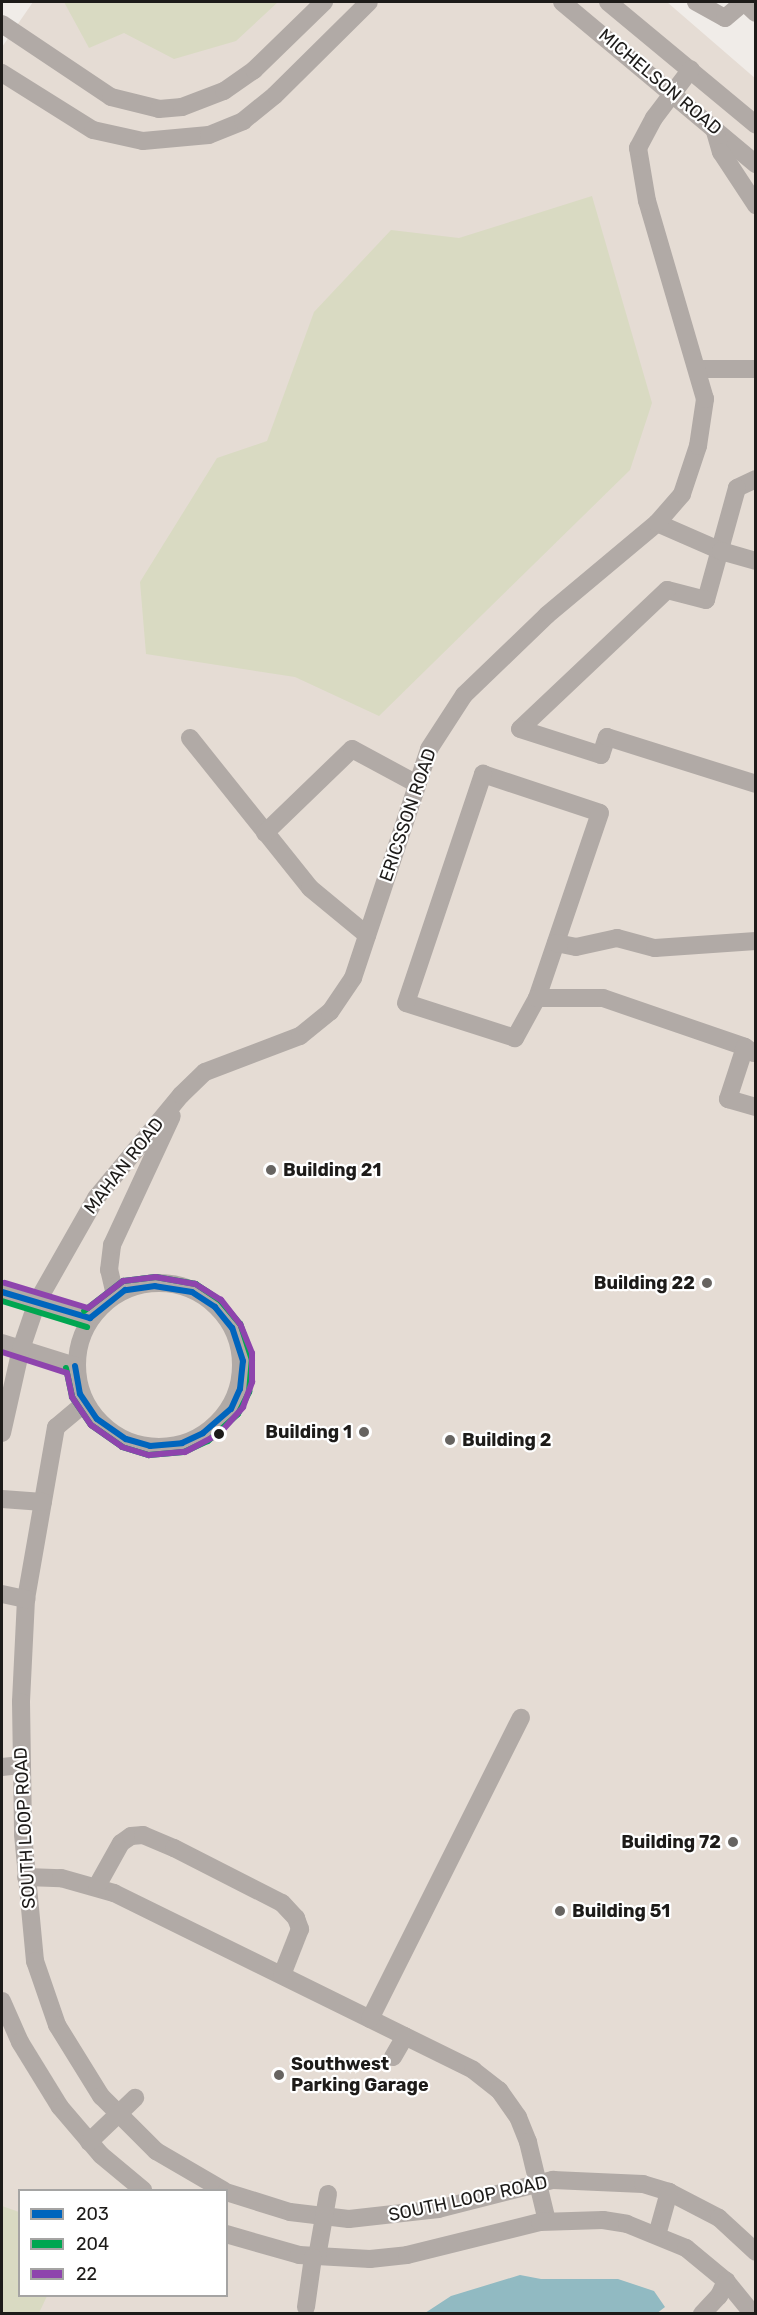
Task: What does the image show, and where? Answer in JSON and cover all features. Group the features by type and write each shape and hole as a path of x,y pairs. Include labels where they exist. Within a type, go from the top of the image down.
{"street":[{"path":"2,24 111,97 159,109 182,107 214,96 254,70 324,2"},
{"path":"2,74 93,130 143,141 209,135 243,121 275,95 369,2"},
{"name":"MICHELSON ROAD","path":"562,2 673,91 756,164"},
{"name":"MICHELSON ROAD","path":"608,2 756,125"},
{"path":"696,2 725,18 744,2 756,13"},
{"name":"ERICSSON ROAD","path":"330,1012 353,978 429,749 464,695 547,615 657,523 682,494 698,446 705,399 647,201 638,148 673,91 691,69"},
{"path":"713,126 721,152 756,206"},
{"path":"697,369 756,369"},
{"path":"756,479 737,488 706,600 667,590 520,729 601,755 607,737 756,784"},
{"path":"657,523 721,551 756,561"},
{"path":"190,738 310,888 367,935"},
{"path":"265,833 352,749 417,784"},
{"path":"483,774 600,813 556,943 537,998 515,1038 406,1003 483,774"},
{"path":"556,943 576,946 617,938 655,948 756,941"},
{"path":"537,998 603,998 751,1050 728,1099 756,1107"},
{"name":"MAHAN ROAD","path":"21,1349 37,1302 96,1197 181,1095 205,1072 300,1036 330,1012"},
{"name":"MAHAN ROAD","path":"116,1295 109,1269 112,1245 181,1095"},
{"path":"155,1286 183,1289 208,1301 227,1320 236,1337 243,1361 243,1381 235,1402 219,1421 191,1440 172,1445 150,1446 126,1439 102,1424 85,1403 75,1366 77,1349 90,1318 116,1295 155,1286"},
{"path":"2,1292 90,1318"},
{"path":"2,1343 75,1366"},
{"path":"2,1433 21,1349"},
{"name":"SOUTH LOOP ROAD","path":"85,1403 56,1427 26,1599 22,1765 26,1877 33,1949 49,2008 83,2073 118,2116 163,2156 221,2189"},
{"path":"2,1499 43,1502"},
{"path":"2,1594 26,1599"},
{"path":"370,2019 521,1718"},
{"path":"2,1767 22,1765"},
{"path":"97,1886 121,1843 131,1836 143,1835 174,1848 282,1903 296,1918 300,1929 282,1975"},
{"path":"26,1877 61,1878 97,1886 473,2070 499,2090 524,2130 547,2221"},
{"path":"2,2001 40,2077 89,2142 139,2189"},
{"path":"393,2057 405,2036"},
{"path":"89,2142 135,2098"},
{"name":"SOUTH LOOP ROAD","path":"228,2192 290,2212 322,2217 397,2217 538,2182 615,2181 669,2192 720,2218 756,2252"},
{"path":"657,2235 669,2192"},
{"path":"306,2307 328,2194"},
{"name":"SOUTH LOOP ROAD","path":"228,2235 270,2249 315,2257 370,2259 407,2255 547,2221 603,2220 657,2235 686,2248 726,2281 753,2313"},
{"path":"702,2313 719,2296 726,2281"}],"shaded area":[{"path":"33,2 667,2 756,79 755,2313 2,2314 2,47"}],"green space":[{"path":"64,2 278,2 236,41 174,59 124,33 89,48"},
{"path":"592,196 652,403 630,470 379,716 295,677 146,654 140,582 217,458 267,441 314,312 391,230 459,238"},
{"path":"2,2206 18,2212 18,2297 47,2297 39,2313 2,2313"}],"water":[{"path":"520,2275 541,2279 618,2279 654,2291 665,2307 656,2314 425,2313 451,2296"}],"transit line":[{"name":"204","path":"66,1368 72,1397 91,1425 122,1447 149,1455 184,1452 208,1441 238,1414 249,1392 252,1360 240,1324 221,1301 196,1284 156,1277 123,1281 84,1311"},
{"name":"22","path":"2,1352 67,1373 72,1397 91,1425 122,1447 149,1455 185,1452 219,1434 243,1407 252,1382 252,1353 240,1324 221,1300 195,1284 156,1277 123,1281 88,1308 5,1283"},
{"name":"203","path":"75,1366 80,1394 97,1419 126,1439 150,1446 182,1443 203,1433 231,1409 240,1389 243,1361 232,1328 215,1307 192,1292 155,1286 125,1290 90,1318"},
{"name":"203","path":"2,1292 90,1318"},
{"name":"204","path":"2,1301 87,1327"}],"place":[{"name":"Building 21","path":"271,1170"},
{"name":"Building 22","path":"707,1283"},
{"name":"Building 1","path":"364,1432"},
{"name":"Building 2","path":"450,1440"},
{"name":"Building 72","path":"733,1842"},
{"name":"Building 51","path":"560,1911"},
{"name":"Southwest Parking Garage","path":"279,2075"}]}
